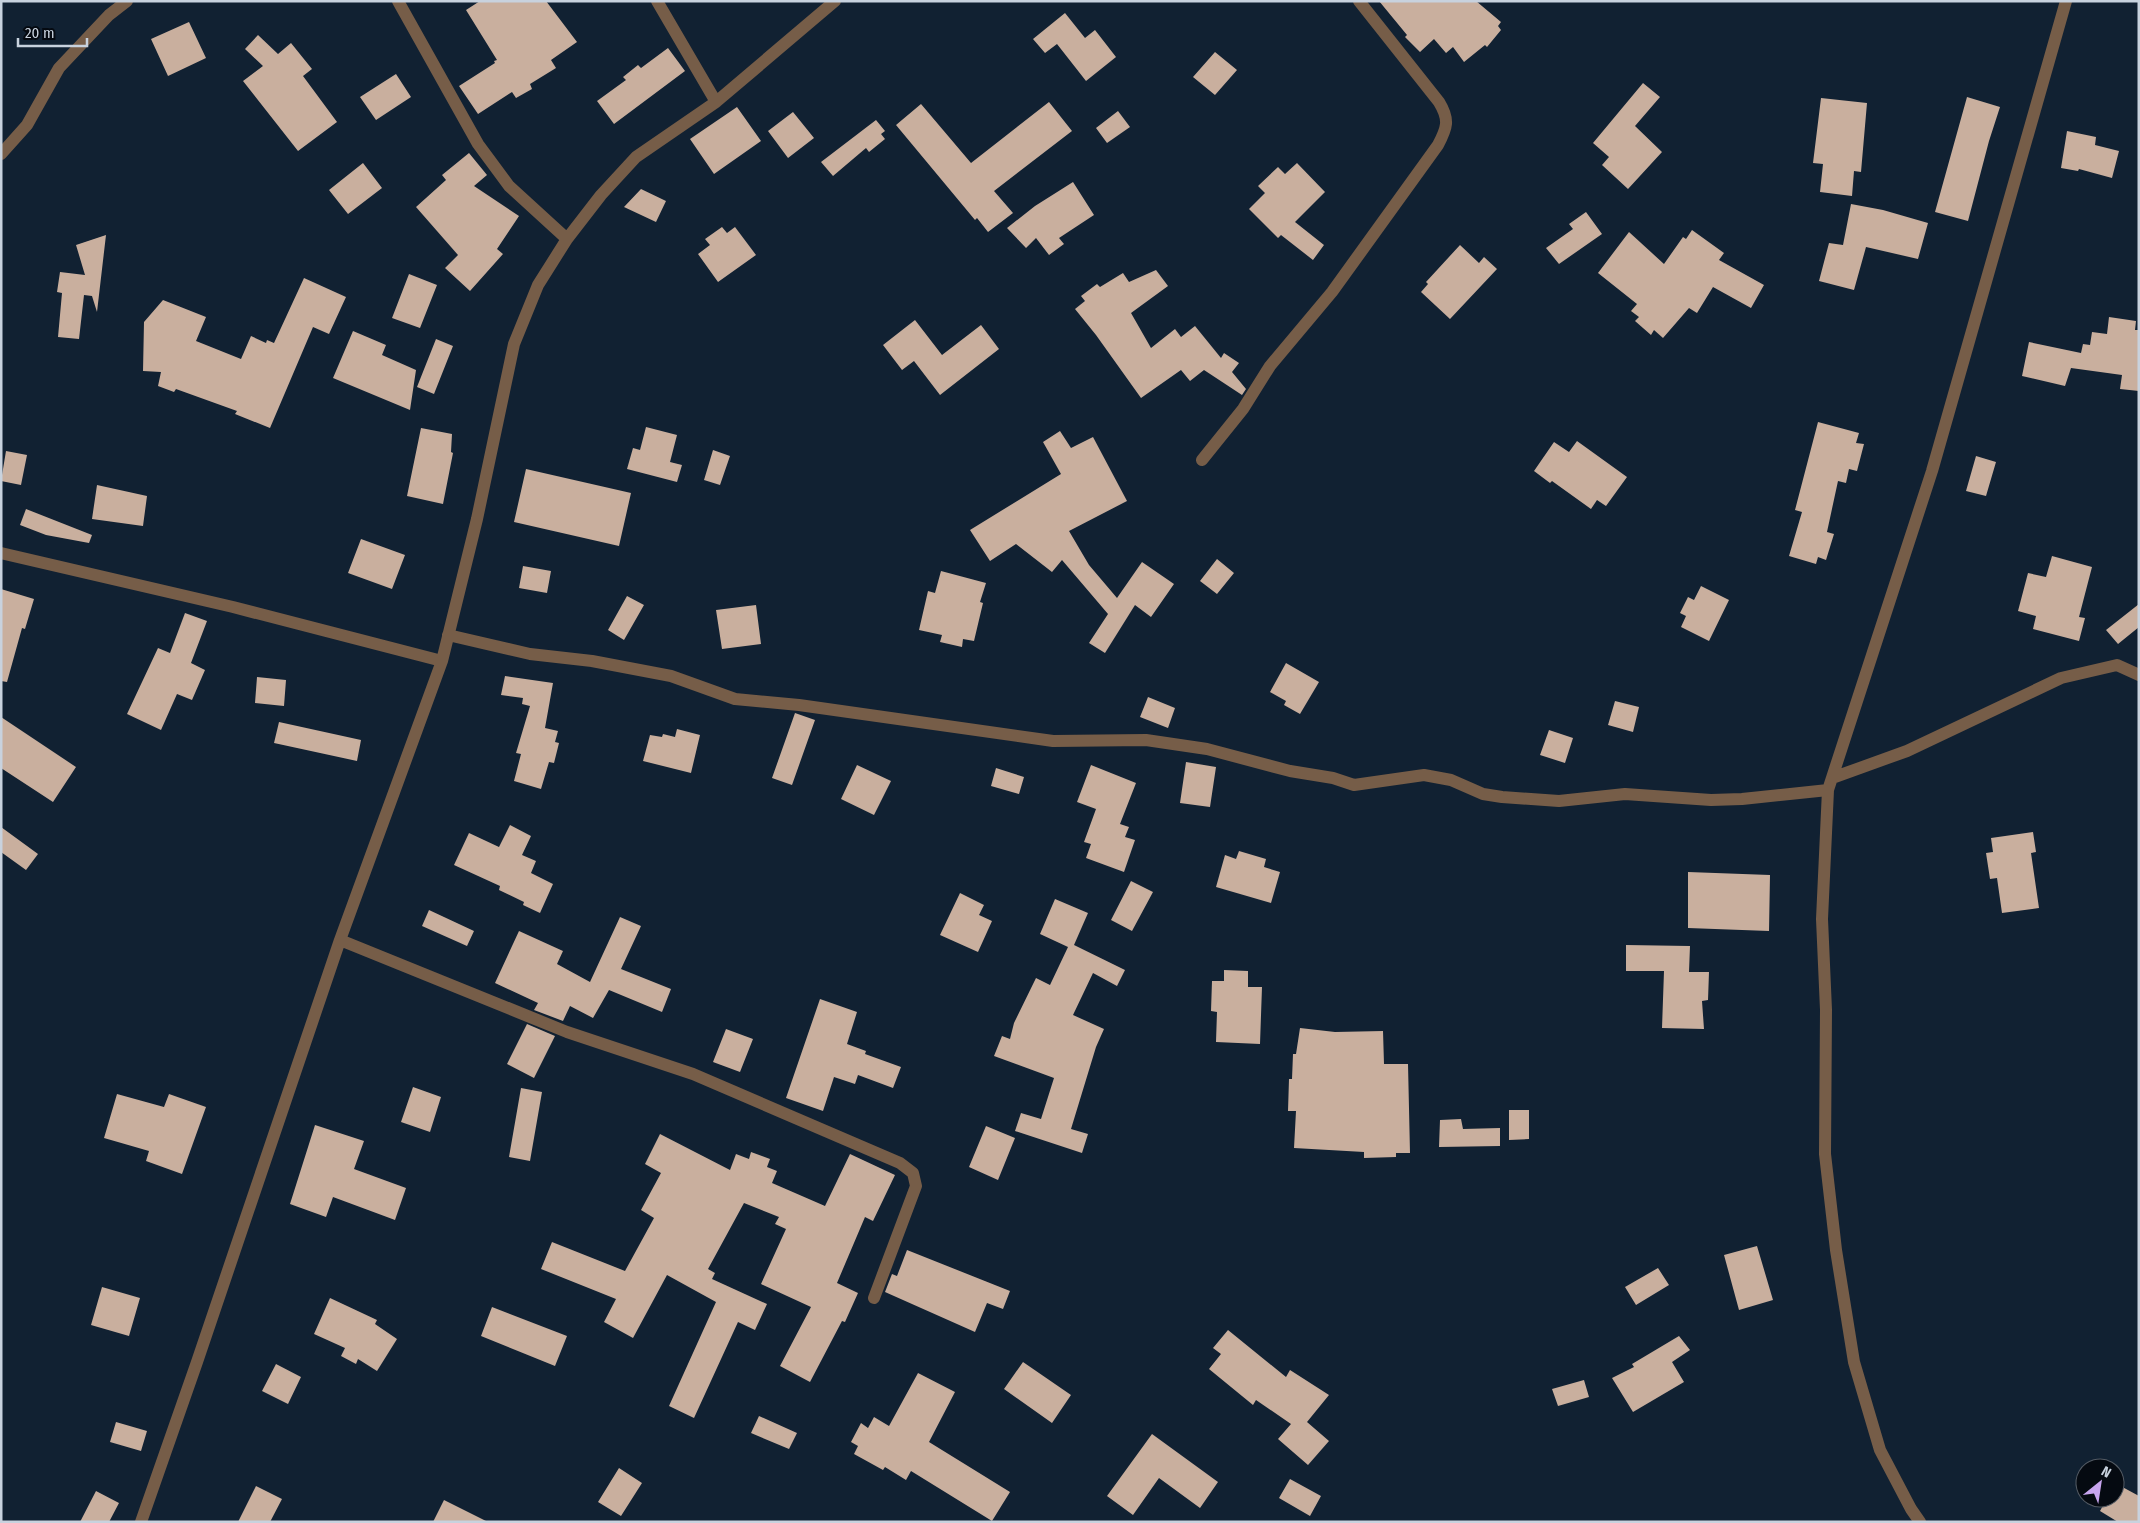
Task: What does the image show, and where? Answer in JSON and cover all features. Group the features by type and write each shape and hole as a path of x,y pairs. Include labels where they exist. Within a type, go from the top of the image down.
{"street":[{"path":"1,154 28,125 59,68 109,15 127,1"},
{"path":"398,1 478,144 510,186 567,240"},
{"path":"657,1 716,102"},
{"path":"141,1522 340,940 442,661 492,453 514,344 538,285 567,240 601,195 636,157 716,102 835,1"},
{"path":"1202,460 1243,409 1270,366 1332,292 1438,145 1444,133 1447,122 1446,113 1439,102 1358,1"},
{"path":"1920,1522 1911,1509 1880,1450 1854,1362 1836,1250 1826,1154 1826,1010 1822,919 1830,784 1932,471 2066,1"},
{"path":"1,553 233,607 442,661"},
{"path":"448,634 530,654 592,661 671,676 735,699 799,705 1053,741 1146,740 1207,749 1290,771 1333,778 1354,785 1424,775 1451,780 1483,794 1502,798 1559,801 1625,794 1712,800 1742,799 1830,784 2062,678 2117,666 2139,675"},
{"path":"340,940 567,1032 693,1074 900,1163 913,1173 916,1186 874,1298"}],"building":[{"path":"480,1 546,1 577,42 551,60 556,68 530,84 532,89 516,98 512,92 478,114 459,86 497,60 466,10"},
{"path":"1379,1 1476,1 1501,22 1498,26 1501,30 1487,47 1485,45 1464,62 1453,47 1446,53 1434,39 1420,52 1405,37 1407,35"},
{"path":"1065,13 1085,38 1095,30 1116,57 1086,81 1057,44 1045,53 1033,39"},
{"path":"189,22 206,58 168,76 151,39"},
{"path":"258,35 278,54 291,43 312,69 303,76 337,122 298,151 243,81 263,66 245,49"},
{"path":"668,48 685,71 614,124 597,101 626,80 623,77 638,65 641,68"},
{"path":"1215,52 1237,70 1215,95 1193,77"},
{"path":"396,74 411,97 376,120 360,97"},
{"path":"1643,83 1660,97 1635,126 1662,152 1628,189 1602,165 1609,157 1593,143"},
{"path":"1967,97 2000,107 1968,221 1935,212"},
{"path":"1821,98 1867,103 1861,172 1854,171 1852,196 1820,192 1823,164 1813,163"},
{"path":"1049,102 1072,131 994,191 1013,213 988,232 977,218 975,220 896,125 921,104 971,163"},
{"path":"737,107 761,141 714,174 690,139"},
{"path":"1118,111 1130,127 1107,143 1096,128"},
{"path":"793,112 814,138 788,158 768,131"},
{"path":"876,120 885,131 881,134 885,139 869,152 866,148 833,176 821,162"},
{"path":"2067,131 2096,137 2095,145 2119,151 2112,178 2079,169 2078,171 2061,168"},
{"path":"469,153 487,175 474,186 519,216 497,249 503,254 470,291 445,268 458,255 416,207 446,180 442,175"},
{"path":"363,163 382,188 348,214 329,190"},
{"path":"1297,163 1325,192 1295,222 1324,245 1313,260 1281,235 1278,238 1249,209 1265,193 1258,186 1278,167 1285,174"},
{"path":"1073,182 1094,215 1059,238 1064,244 1049,255 1036,238 1026,248 1007,228 1035,206"},
{"path":"641,189 666,201 656,222 624,207"},
{"path":"1851,204 1883,210 1928,223 1918,259 1866,247 1854,290 1819,281 1829,243 1843,245"},
{"path":"1586,212 1602,234 1559,264 1546,248 1573,229 1569,224"},
{"path":"722,227 727,233 735,227 756,255 718,282 698,254 710,245 705,239"},
{"path":"1692,230 1724,253 1719,260 1764,285 1751,308 1713,287 1697,313 1689,308 1663,338 1654,330 1651,335 1635,321 1639,317 1631,311 1637,304 1598,273 1629,232 1664,264 1683,237 1686,239"},
{"path":"106,235 97,312 92,296 84,295 79,339 58,337 62,293 57,292 60,272 85,275 76,245"},
{"path":"1460,245 1479,263 1484,257 1497,269 1450,319 1421,292 1428,284 1426,282"},
{"path":"1156,270 1168,286 1131,313 1151,348 1175,329 1181,337 1195,326 1221,358 1224,353 1239,363 1232,372 1246,389 1242,395 1204,370 1190,381 1181,370 1141,398 1075,309 1085,301 1081,296 1097,284 1100,287 1123,273 1129,282"},
{"path":"409,274 437,285 420,328 392,318"},
{"path":"304,278 346,297 329,334 313,327 270,428 235,414 237,411 176,389 174,392 158,386 161,372 143,371 144,322 163,300 206,317 196,341 241,359 251,336 266,343 267,340 274,343"},
{"path":"2109,317 2136,321 2135,330 2139,330 2139,391 2120,389 2122,375 2071,368 2065,386 2022,376 2029,342 2081,353 2083,344 2090,345 2092,332 2107,334"},
{"path":"915,320 942,355 981,325 999,349 940,395 914,361 902,370 883,345"},
{"path":"353,331 386,345 382,355 416,370 410,410 333,378"},
{"path":"436,339 453,346 434,394 417,387"},
{"path":"1818,422 1859,433 1856,443 1864,444 1857,471 1849,469 1846,483 1838,481 1827,532 1834,534 1826,560 1818,557 1816,564 1789,556 1802,512 1795,510"},
{"path":"646,427 677,435 670,462 682,465 677,482 627,469 633,448 640,450"},
{"path":"421,428 452,434 451,452 453,453 443,504 407,496"},
{"path":"1060,431 1071,448 1093,437 1127,501 1069,531 1089,565 1117,598 1142,562 1174,584 1151,617 1135,605 1105,653 1089,643 1108,614 1062,560 1052,572 1016,544 990,561 970,530 1061,474 1043,442"},
{"path":"1577,441 1627,477 1606,506 1597,500 1591,509 1552,481 1550,483 1534,471 1554,442 1569,452"},
{"path":"713,450 730,456 720,485 704,480"},
{"path":"6,451 27,455 21,485 1,481"},
{"path":"1976,456 1996,462 1986,496 1966,491"},
{"path":"526,469 631,493 619,546 514,522"},
{"path":"97,485 147,496 143,526 92,519"},
{"path":"26,509 92,535 89,543 46,535 20,525"},
{"path":"361,539 405,555 392,589 348,573"},
{"path":"2052,556 2092,567 2079,617 2085,618 2079,641 2033,629 2036,616 2018,611 2028,573 2046,577"},
{"path":"1217,559 1234,573 1217,594 1200,581"},
{"path":"523,566 551,571 547,593 519,588"},
{"path":"941,571 986,583 980,602 983,603 974,641 963,639 962,647 940,642 942,635 919,630 928,591 935,593"},
{"path":"1701,586 1729,600 1709,641 1681,627 1686,616 1680,613 1688,597 1694,600"},
{"path":"1,589 34,599 25,629 22,628 7,682 1,681"},
{"path":"627,596 644,605 624,640 608,630"},
{"path":"2139,604 2139,627 2118,644 2106,630"},
{"path":"756,605 761,644 722,649 716,610"},
{"path":"185,613 207,621 191,663 205,670 192,700 177,694 161,730 127,714 158,648 170,653"},
{"path":"1286,663 1319,682 1300,714 1284,705 1286,701 1270,692"},
{"path":"505,676 553,683 545,728 558,731 555,742 559,743 554,763 549,762 541,789 514,781 521,754 516,753 530,706 522,704 523,698 501,695"},
{"path":"257,677 286,680 284,706 255,703"},
{"path":"1148,697 1175,708 1168,728 1140,717"},
{"path":"1615,701 1639,707 1633,732 1608,725"},
{"path":"795,713 815,720 792,785 772,778"},
{"path":"1,717 76,767 53,802 1,768"},
{"path":"279,722 361,740 357,761 274,743"},
{"path":"677,729 700,735 691,773 643,761 650,735 662,737 663,734 675,737"},
{"path":"1549,730 1573,738 1565,763 1540,755"},
{"path":"1186,762 1216,767 1210,807 1180,803"},
{"path":"857,765 891,781 874,815 841,799"},
{"path":"1091,765 1136,783 1120,824 1129,827 1125,837 1135,840 1124,872 1086,858 1091,844 1084,842 1096,809 1077,802"},
{"path":"996,768 1024,777 1019,794 991,786"},
{"path":"510,825 531,836 522,855 536,861 531,873 553,884 540,913 523,905 524,902 499,890 500,886 454,865 469,833 499,847"},
{"path":"1,827 38,854 26,870 1,852"},
{"path":"2033,832 2036,852 2031,853 2039,908 2002,913 1997,878 1990,879 1986,853 1993,852 1991,838"},
{"path":"1239,851 1266,859 1264,867 1280,872 1271,903 1216,887 1225,855 1236,859"},
{"path":"1688,872 1770,875 1769,931 1688,928"},
{"path":"1131,881 1153,892 1132,931 1111,920"},
{"path":"960,893 984,905 979,915 992,921 978,952 940,935"},
{"path":"1055,899 1088,913 1074,945 1125,970 1117,986 1093,973 1073,1015 1104,1029 1096,1047 1071,1129 1088,1134 1082,1153 1015,1131 1021,1113 1041,1119 1054,1078 994,1056 1002,1036 1010,1039 1014,1023 1036,978 1050,985 1068,947 1040,934"},
{"path":"429,910 474,931 467,946 422,926"},
{"path":"620,917 641,926 621,969 671,989 662,1012 609,990 593,1018 570,1006 563,1021 534,1010 538,1003 495,983 519,931 563,951 557,964 590,982"},
{"path":"1626,945 1690,946 1689,972 1709,972 1708,1000 1702,1001 1704,1029 1662,1028 1664,971 1626,971"},
{"path":"1224,970 1248,971 1248,987 1262,987 1260,1044 1216,1042 1217,1012 1211,1011 1212,981 1224,981"},
{"path":"820,999 857,1012 847,1044 866,1051 865,1054 901,1067 893,1088 858,1075 855,1084 834,1077 823,1111 786,1098"},
{"path":"527,1024 555,1036 534,1078 507,1064"},
{"path":"1300,1028 1335,1032 1383,1031 1384,1064 1408,1064 1410,1153 1396,1153 1396,1157 1364,1158 1364,1152 1294,1148 1296,1111 1288,1111 1289,1079 1292,1079 1293,1054 1296,1054"},
{"path":"726,1029 753,1039 740,1072 713,1062"},
{"path":"413,1087 441,1097 430,1132 401,1122"},
{"path":"521,1088 542,1092 530,1161 509,1157"},
{"path":"117,1094 164,1107 169,1094 206,1107 182,1174 146,1161 149,1151 104,1138"},
{"path":"1509,1110 1529,1110 1529,1139 1509,1140"},
{"path":"1461,1119 1463,1129 1500,1128 1500,1146 1439,1147 1440,1120"},
{"path":"315,1125 364,1141 354,1169 406,1188 395,1220 333,1197 326,1217 290,1204"},
{"path":"986,1126 1015,1138 998,1180 969,1167"},
{"path":"660,1134 730,1170 736,1154 749,1159 751,1152 770,1159 767,1167 777,1171 772,1183 825,1206 850,1154 895,1175 873,1221 865,1217 837,1283 858,1293 845,1322 842,1321 810,1382 780,1366 811,1307 761,1284 786,1229 775,1224 779,1217 744,1203 708,1269 715,1273 712,1279 767,1304 755,1330 738,1322 694,1418 669,1406 716,1302 667,1275 633,1338 604,1322 616,1299 541,1269 552,1242 625,1271 654,1218 641,1210 661,1173 645,1164"},
{"path":"1757,1246 1773,1300 1739,1310 1724,1255"},
{"path":"907,1250 1010,1291 1003,1309 987,1303 975,1332 885,1292 892,1274 897,1276"},
{"path":"1658,1268 1669,1285 1636,1305 1625,1287"},
{"path":"102,1287 140,1298 129,1336 91,1325"},
{"path":"330,1298 377,1320 375,1324 397,1339 377,1371 358,1359 356,1364 341,1356 345,1348 314,1334"},
{"path":"492,1307 567,1336 555,1366 481,1336"},
{"path":"1228,1330 1286,1377 1290,1370 1329,1395 1307,1422 1329,1441 1308,1465 1278,1439 1291,1424 1256,1400 1253,1405 1209,1369 1221,1354 1213,1348"},
{"path":"1679,1336 1690,1350 1672,1362 1684,1382 1633,1412 1612,1378 1634,1367 1632,1364"},
{"path":"1023,1362 1071,1395 1052,1423 1004,1389"},
{"path":"276,1364 301,1377 288,1404 262,1391"},
{"path":"918,1373 955,1392 929,1442 1010,1492 992,1521 911,1471 906,1480 885,1467 883,1470 854,1454 858,1446 851,1442 861,1423 868,1428 874,1417 889,1426"},
{"path":"1584,1380 1589,1397 1558,1406 1552,1389"},
{"path":"759,1416 797,1433 789,1449 751,1433"},
{"path":"116,1422 147,1431 141,1451 110,1442"},
{"path":"1152,1434 1218,1482 1200,1508 1159,1478 1133,1515 1107,1496"},
{"path":"619,1468 642,1483 621,1516 598,1502"},
{"path":"1290,1479 1321,1496 1310,1516 1279,1498"},
{"path":"256,1486 282,1499 270,1522 238,1522"},
{"path":"2125,1488 2139,1496 2139,1522 2118,1522 2100,1511 2102,1508 2125,1508"},
{"path":"96,1491 119,1503 109,1522 80,1522"},
{"path":"444,1500 488,1522 433,1522"}]}
